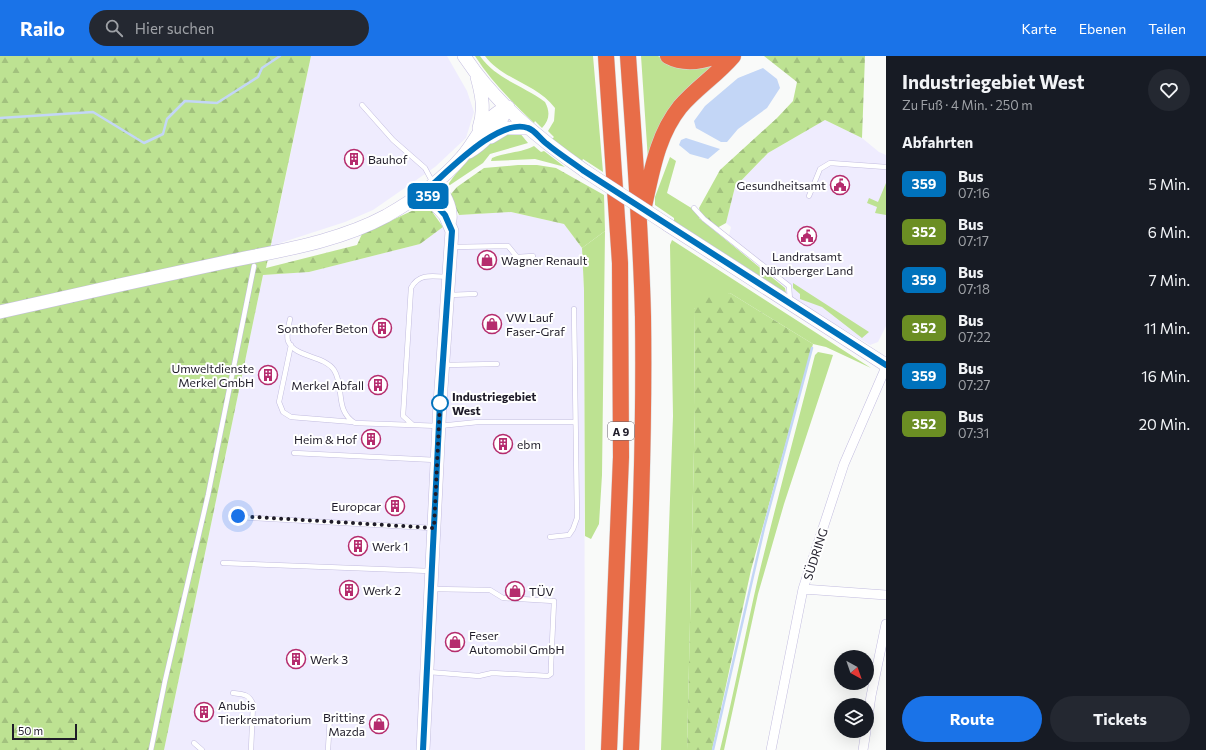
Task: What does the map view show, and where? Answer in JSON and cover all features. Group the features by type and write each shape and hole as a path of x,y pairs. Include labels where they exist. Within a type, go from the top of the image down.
{"highway":[{"name":"A 9","path":"606,56 620,262 621,449 609,750"},
{"name":"A 9","path":"628,56 640,226 643,317 642,469 631,750"},
{"path":"668,56 691,62 703,61 716,56"},
{"path":"640,226 658,146 667,126 684,102 725,66 733,56"}],"street":[{"path":"464,56 476,75 528,128 547,144 584,171 886,366"},
{"path":"476,75 483,105 482,118 478,132"},
{"path":"463,156 478,132 495,114 508,107"},
{"path":"478,147 501,120 508,107"},
{"path":"0,312 262,254 338,235 366,226 431,186 463,156 499,131 512,127 528,128"},
{"path":"423,750 442,366 452,231 431,186"},
{"name":"SÜDRING","path":"771,750 803,589 844,464 886,366"},
{"path":"803,589 886,595"},
{"path":"871,698 886,624"},
{"path":"863,750 865,738"}],"lane":[{"path":"362,105 393,140 425,168 431,186"},
{"path":"809,196 820,169 830,163 886,167"},
{"path":"694,208 704,219 790,286 790,305"},
{"path":"451,247 508,246 517,257 533,256"},
{"path":"152,750 166,674 208,495 254,266"},
{"path":"413,425 403,416 411,288 419,278 426,276 448,277"},
{"path":"447,295 475,294"},
{"path":"550,537 569,535 574,529 577,518 574,309"},
{"path":"290,319 288,340 291,345 297,350 324,362 334,370 342,406 348,419 355,422"},
{"path":"291,345 278,402 283,412 291,417 439,426 478,422 575,422"},
{"path":"442,366 498,364"},
{"path":"294,453 437,460"},
{"path":"238,516 434,528"},
{"path":"223,563 432,571"},
{"path":"427,671 479,676 492,673 548,676 551,674 554,601 503,598 490,590 431,589"},
{"path":"233,693 246,694 251,698 253,704 251,750"},
{"path":"328,750 330,716"},
{"path":"194,743 202,750"}],"shaded area":[{"name":"Bauhof","path":"311,56 447,56 467,91 474,112 466,138 435,167 373,210 345,222 271,246"},
{"path":"825,120 862,138 879,152 886,155 886,326 878,342 870,345 793,299 786,288 728,240 731,227 726,223 735,187 768,153"},
{"path":"511,212 564,224 582,248 584,290 585,750 164,750 263,275 309,272 420,244 459,215"}],"green space":[{"path":"0,56 311,56 266,268 357,245 362,234 416,209 431,210 443,227 420,244 309,272 263,275 164,750 0,750"},
{"path":"475,56 480,56 502,77 545,102 548,109 548,119 542,128 535,121 534,123 518,108 488,74"},
{"path":"485,56 593,56 603,172 583,159 582,161 552,139 554,137 548,131 554,121 555,108 548,100 530,87 501,71"},
{"path":"641,56 658,56 674,64 723,56 648,160"},
{"path":"764,56 865,56 862,138 825,120 768,153 735,187 726,223 717,228 701,214 699,208 720,170 777,118 793,101 797,82"},
{"path":"519,132 528,143 490,154 483,163 447,187 450,181 463,166 494,137 504,133"},
{"path":"534,146 541,152 544,151 565,167 535,159 491,161 492,158 497,156 524,150"},
{"path":"670,157 676,161 667,193 701,214 699,218 785,288 786,293 674,221 674,218 655,205 655,197"},
{"path":"537,165 556,168 604,195 605,231 582,248 564,224 511,212 459,215 450,195 457,187 484,168"},
{"path":"886,183 886,215 875,213 877,207 867,203 869,198 878,202"},
{"path":"605,231 602,475 599,524 591,539 585,536 584,290 582,248"},
{"path":"672,240 871,368 826,347 813,344 730,293 694,309 695,407 687,750 661,750 673,416 670,245"},
{"path":"793,283 869,332 862,338 822,307 800,299 800,294 793,288"},
{"path":"730,293 813,344 751,570 712,750 687,750 695,407 694,309 705,298"},
{"path":"818,352 833,355 784,504 758,594 724,750 720,750 758,578 815,355"}],"water":[{"path":"763,68 777,79 780,88 767,108 738,129 727,142 721,142 696,128 694,121 705,106 738,78"},
{"path":"686,138 720,149 708,159 690,154 679,145 681,140"}],"waterway":[{"path":"0,118 93,112 144,143 163,134 167,119 185,101 217,103 258,77 262,68 280,56"},
{"path":"713,750 764,528 812,348"}],"bus line":[{"name":"359","path":"423,750 440,403 452,231 445,215 424,192 454,166 463,156 499,131 512,127 528,128 584,171 790,305 886,365"}],"place":[{"name":"Bauhof","path":"354,159"},
{"name":"Gesundheitsamt","path":"840,185"},
{"name":"Landratsamt Nürnberger Land","path":"807,236"},
{"name":"Wagner Renault","path":"487,260"},
{"name":"VW Lauf Faser-Graf","path":"492,324"},
{"name":"Sonthofer Beton","path":"382,328"},
{"name":"Umweltdienste Merkel GmbH","path":"268,375"},
{"name":"Merkel Abfall","path":"378,385"},
{"name":"Industriegebiet West","path":"440,403"},
{"name":"Heim & Hof","path":"371,439"},
{"name":"ebm","path":"503,444"},
{"name":"Europcar","path":"395,506"},
{"name":"Werk 1","path":"358,546"},
{"name":"Werk 2","path":"349,590"},
{"name":"TÜV","path":"515,591"},
{"name":"Feser Automobil GmbH","path":"455,642"},
{"name":"Werk 3","path":"296,659"},
{"name":"Anubis Tierkrematorium","path":"204,712"},
{"name":"Britting Mazda","path":"379,724"}],"route":[{"path":"238,516 434,528 440,403"}]}
